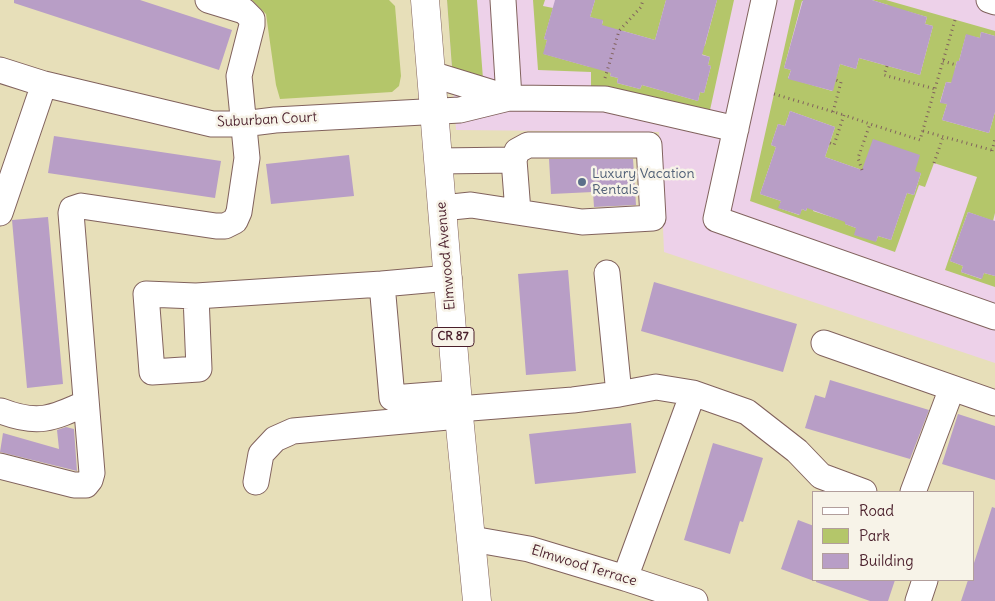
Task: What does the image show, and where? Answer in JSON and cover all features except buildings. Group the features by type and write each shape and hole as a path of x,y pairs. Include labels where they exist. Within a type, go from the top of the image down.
{"main road":[{"name":"Elmwood Avenue","path":"425,0 458,406 477,601"}],"street":[{"path":"0,466 74,485 86,484 90,480 92,473 70,213 72,209 82,206 216,226 225,226 235,222 239,212 247,158 239,76 252,19 244,11 208,0"},
{"path":"503,0 509,98"},
{"path":"764,0 716,219 995,317"},
{"path":"989,0 995,2"},
{"name":"Suburban Court","path":"0,70 44,84 212,124 243,124 275,120 460,110 509,98"},
{"path":"431,74 509,98 605,99 736,129"},
{"path":"0,213 44,84"},
{"path":"442,208 471,205 582,222 653,218 649,145 528,145 517,151 514,160 518,212"},
{"path":"438,161 514,160"},
{"path":"607,273 619,394"},
{"path":"196,296 449,278"},
{"path":"382,284 392,398 458,406"},
{"path":"824,343 995,403"},
{"path":"256,482 261,454 275,439 293,431 458,406 572,400 656,387 693,393 747,412 798,451 821,476 861,491"},
{"path":"913,491 952,388"},
{"path":"625,578 693,393"},
{"path":"0,412 22,418 42,420 86,403"},
{"name":"Elmwood Terrace","path":"472,539 528,549 694,601"},
{"path":"918,601 925,581"}],"path":[{"path":"604,80 619,31 641,7 643,0"},
{"path":"774,94 920,140 955,20"},
{"path":"943,61 956,65"},
{"path":"887,66 884,75 935,89"},
{"path":"833,112 841,82 836,80"},
{"path":"830,143 834,145 844,115"},
{"path":"862,170 858,158 870,124"},
{"path":"922,131 993,151 995,139"},
{"path":"934,162 943,137"}],"shaded area":[{"path":"447,0 995,0 995,363 664,252 659,132 456,130"}],"green space":[{"path":"252,0 389,0 395,6 401,76 399,86 392,92 280,99 276,85 266,14"},
{"path":"447,0 477,0 483,79 452,68"},
{"path":"533,0 545,0 543,6 553,8 544,39 547,40 544,54 590,67 603,21 590,17 595,0 666,0 655,40 623,31 610,76 618,78 617,83 640,89 642,85 698,101 700,92 704,93 711,66 708,65 710,57 698,53 705,45 717,0 734,0 710,110 591,87 591,72 538,70"},
{"path":"795,0 809,0 809,2 802,1 784,68 791,70 788,78 832,91 840,64 856,69 859,58 920,75 933,26 925,24 927,17 906,11 886,11 888,5 872,0 886,0 995,31 995,36 981,32 980,38 966,35 959,61 957,61 955,69 957,70 953,83 946,82 940,102 947,104 942,120 989,133 995,112 995,213 993,221 968,212 950,261 963,266 961,272 981,279 984,273 995,276 995,287 945,270 977,177 934,163 925,187 919,185 895,252 750,201","holes":["790,111 835,127 825,157 862,170 921,173 914,195 907,193 891,240 878,236 876,241 856,228 845,224 847,216 838,219 813,211 815,205 809,203 806,211 802,209 799,215 779,208 781,201 760,194 776,147 771,145 778,124 785,126"]}],"place":[{"name":"Luxury Vacation Rentals","path":"582,182"}]}
